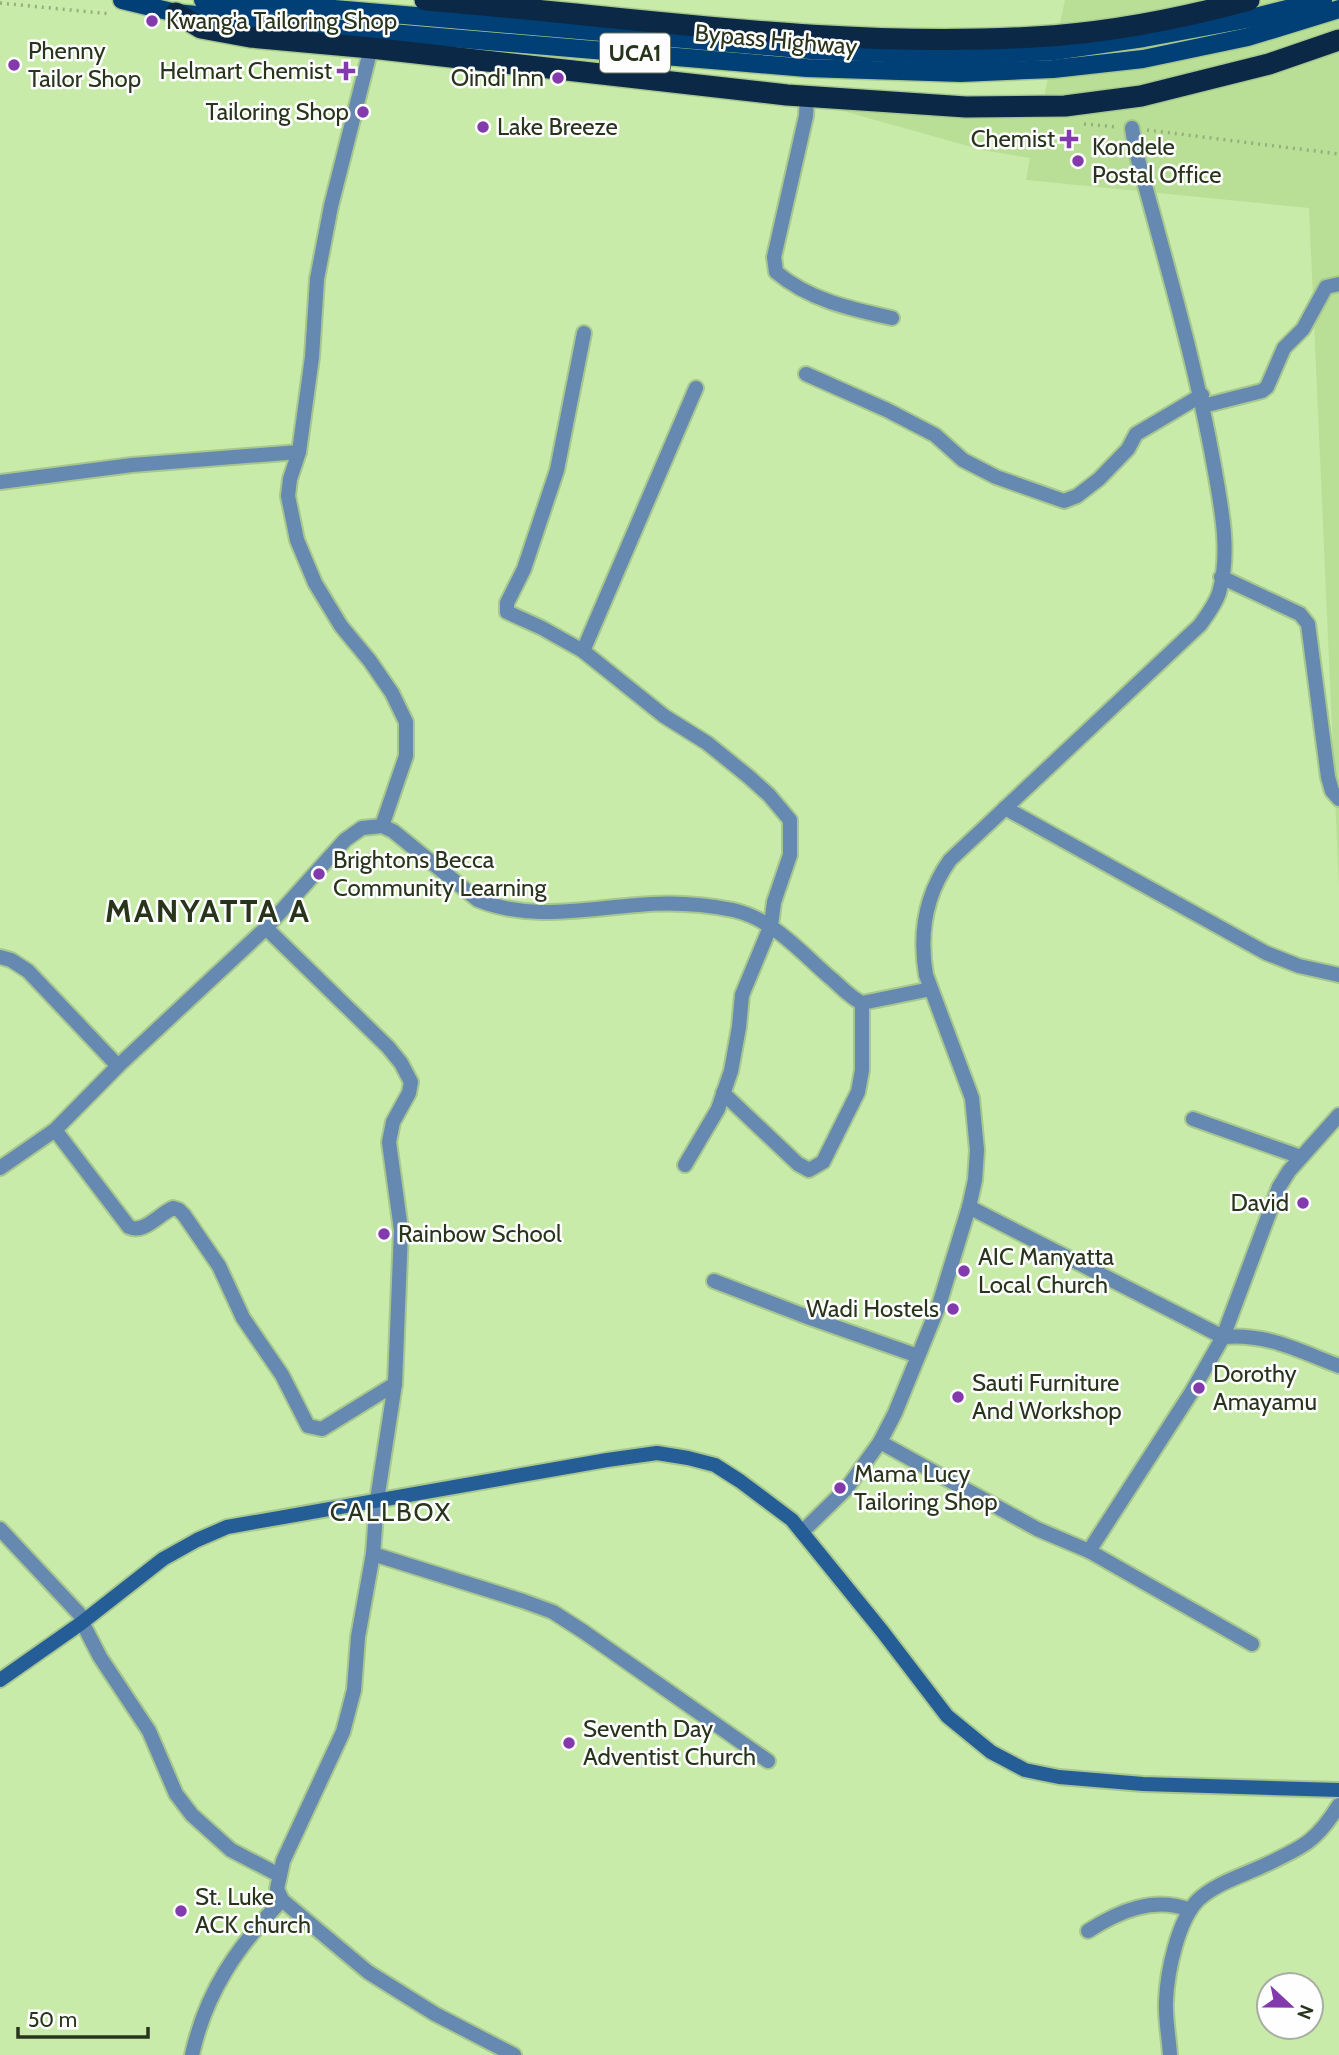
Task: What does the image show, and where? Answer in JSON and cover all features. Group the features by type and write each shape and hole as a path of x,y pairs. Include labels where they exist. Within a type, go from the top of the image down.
{"highway":[{"path":"425,0 765,32 960,40 1037,37 1133,26 1249,0"},
{"path":"176,13 201,28 250,37 807,97 966,107 1065,106 1141,96 1269,64 1339,40"}],"main road":[{"name":"Bypass Highway","path":"122,0 176,13 807,68 961,65 1144,38 1247,19 1322,0"},
{"name":"Bypass Highway","path":"203,0 311,7 961,65 1053,69 1143,58 1248,37 1339,9"}],"street":[{"path":"371,48 331,206 317,279 312,357 299,452 290,479 288,496 297,540 326,603 378,671 406,722 406,756 382,826"},
{"path":"807,97 806,116 774,257 776,272 807,293 841,306 892,318"},
{"path":"802,1532 847,1489 880,1442 939,1305 975,1180 977,1150 972,1098 926,975 923,926 936,883 950,860 1200,625 1213,607 1219,592 1222,512 1202,400 1136,152 1132,128"},
{"path":"806,374 935,435 963,460 996,477 1065,501 1077,496 1098,480 1128,449 1136,434 1202,400 1262,391 1267,387 1284,348 1303,329 1326,287 1339,284"},
{"path":"584,333 557,470 524,569 506,608 511,615 583,651 664,716 707,743 769,794 790,820 790,855 774,902 771,925 742,995 734,1059 718,1109 685,1165"},
{"path":"583,651 696,388"},
{"path":"0,482 132,465 299,452"},
{"path":"1221,577 1300,614 1308,624 1328,777 1332,791 1339,799"},
{"path":"1005,808 1266,953 1299,966 1339,975"},
{"path":"0,1168 55,1130 118,1066 267,928 345,840 362,828 382,826 401,837 478,900 507,910 539,914 640,904 695,905 732,910 771,925 862,1003 931,989"},
{"path":"267,928 388,1047 401,1062 411,1082 410,1093 393,1122 389,1142 401,1230 395,1384 377,1500 373,1555 358,1637 354,1690 343,1732 279,1875 277,1889 282,1900 368,1972 435,2014 514,2055"},
{"path":"0,957 11,960 28,971 118,1066"},
{"path":"723,1093 798,1164 809,1170 823,1162 858,1092 862,1070 862,1003"},
{"path":"1089,1551 1191,1393 1223,1337 1276,1195 1289,1171 1339,1115"},
{"path":"1193,1119 1301,1157"},
{"path":"55,1130 129,1227 135,1230 141,1228 173,1208 184,1215 219,1266 243,1318 282,1375 308,1426 322,1429 395,1384"},
{"path":"969,1207 1223,1337 1246,1335 1268,1339 1339,1366"},
{"path":"714,1281 918,1356"},
{"path":"880,1442 1037,1530 1089,1551 1252,1644"},
{"path":"0,1680 163,1559 227,1527 657,1453 715,1465 792,1520 883,1631 947,1716 991,1752 1025,1770 1059,1777 1143,1784 1339,1790"},
{"path":"0,1528 83,1621 100,1657 149,1731 176,1794 192,1815 231,1850 279,1875"},
{"path":"373,1555 553,1612 768,1761"},
{"path":"1170,2055 1166,2000 1173,1956 1190,1910 1213,1889 1299,1849 1316,1838 1339,1805"},
{"path":"192,2055 196,2035 218,1984 249,1935 282,1900"},
{"path":"1088,1931 1139,1907 1175,1905 1190,1910"}],"path":[{"path":"1079,124 1224,138 1339,154"}],"shaded area":[{"path":"1065,0 1339,0 1339,888 1309,208 1026,180 1030,158 982,150 804,100 1043,101"}],"place":[{"name":"Kwang'a Tailoring Shop","path":"152,21"},
{"name":"Phenny Tailor Shop","path":"14,65"},
{"name":"Helmart Chemist","path":"346,71"},
{"name":"Oindi Inn","path":"558,78"},
{"name":"Tailoring Shop","path":"363,112"},
{"name":"Lake Breeze","path":"483,127"},
{"name":"Chemist","path":"1069,139"},
{"name":"Kondele Postal Office","path":"1078,161"},
{"name":"Brightons Becca Community Learning","path":"319,874"},
{"name":"David","path":"1303,1203"},
{"name":"Rainbow School","path":"384,1234"},
{"name":"AIC Manyatta Local Church","path":"964,1271"},
{"name":"Wadi Hostels","path":"953,1309"},
{"name":"Dorothy Amayamu","path":"1199,1388"},
{"name":"Sauti Furniture And Workshop","path":"958,1397"},
{"name":"Mama Lucy Tailoring Shop","path":"840,1488"},
{"name":"Seventh Day Adventist Church","path":"569,1743"},
{"name":"St. Luke ACK church","path":"181,1911"}],"district":[{"name":"MANYATTA A","path":"208,911"},
{"name":"CALLBOX","path":"391,1512"}]}
